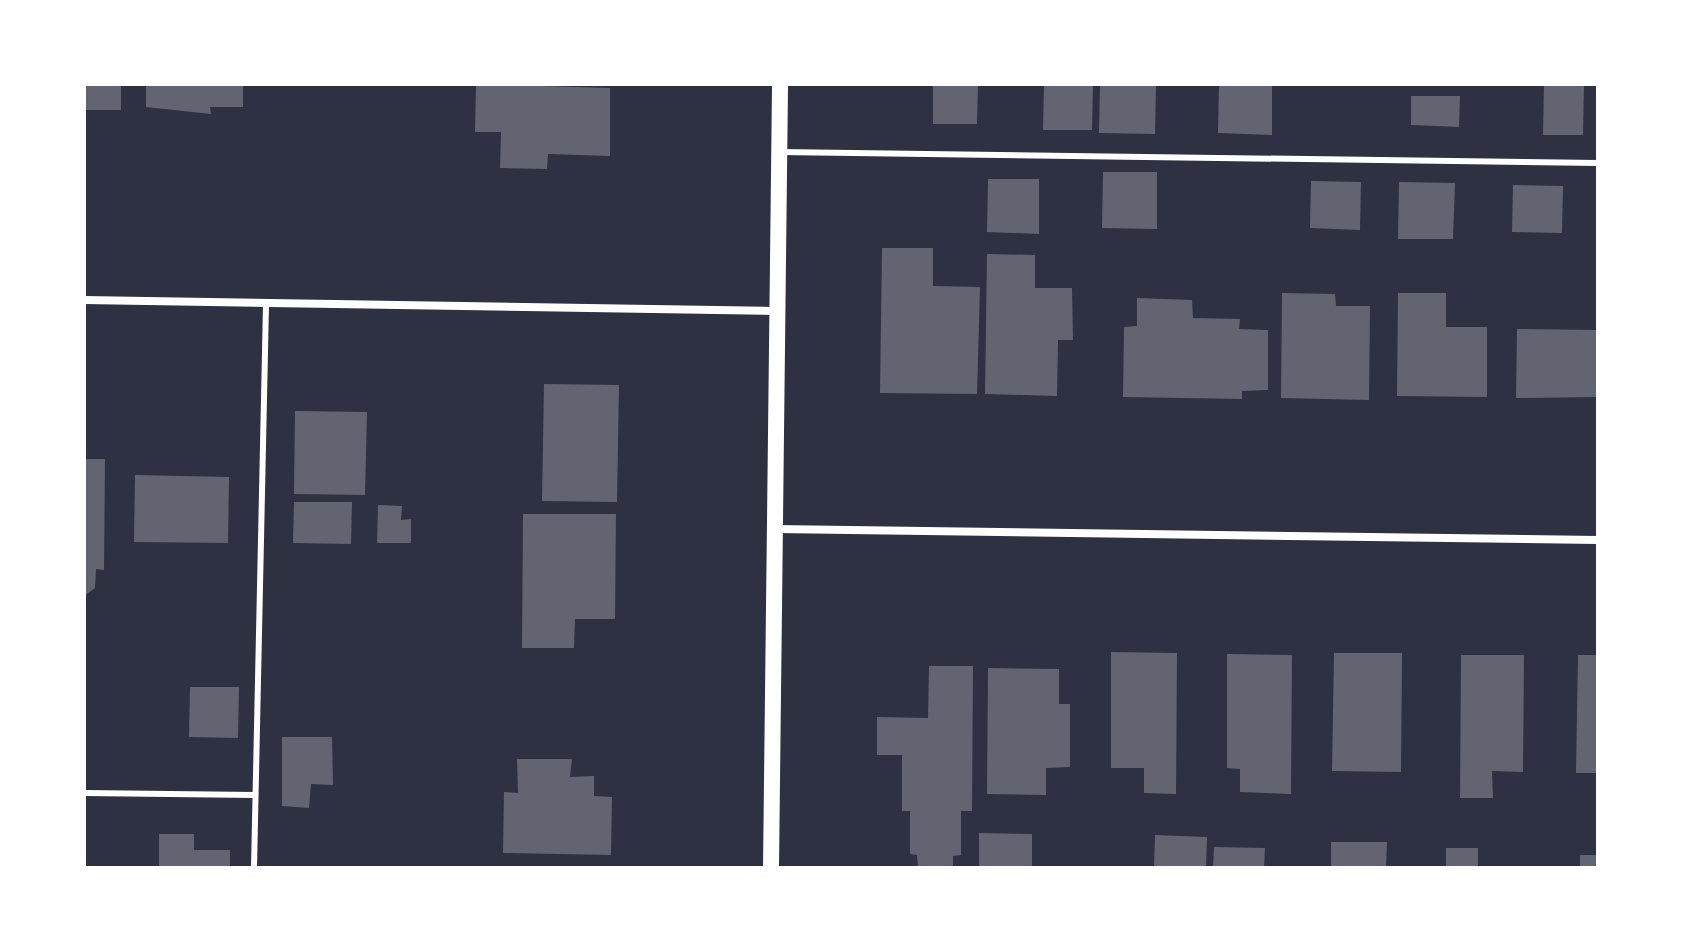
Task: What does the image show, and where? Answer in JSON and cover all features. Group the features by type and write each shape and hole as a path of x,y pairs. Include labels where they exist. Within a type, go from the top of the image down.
{"main road":[{"path":"771,868 780,84"}],"street":[{"path":"84,300 777,311"},
{"path":"775,529 1598,540"}],"lane":[{"path":"779,152 1598,163"},
{"path":"254,868 266,303"},
{"path":"84,793 255,795"}],"building":[{"path":"84,84 121,84 121,110 84,110"},
{"path":"146,84 243,84 243,107 210,107 211,114 146,107"},
{"path":"476,84 610,88 610,156 548,154 547,169 500,168 501,132 475,132"},
{"path":"933,84 978,84 977,124 933,124"},
{"path":"1044,84 1093,84 1092,130 1043,130"},
{"path":"1100,84 1156,84 1155,134 1099,133"},
{"path":"1219,84 1272,84 1272,135 1218,133"},
{"path":"1544,84 1584,84 1583,135 1543,135"},
{"path":"1411,96 1460,96 1459,127 1411,125"},
{"path":"1103,172 1157,172 1157,229 1102,228"},
{"path":"988,179 1039,179 1039,234 987,232"},
{"path":"1311,181 1361,182 1360,230 1310,228"},
{"path":"1399,182 1455,183 1453,239 1398,239"},
{"path":"1513,185 1563,186 1562,233 1512,232"},
{"path":"882,248 933,248 933,286 980,287 977,394 880,393"},
{"path":"987,254 1035,255 1035,288 1072,288 1073,340 1058,340 1057,396 985,394"},
{"path":"1282,293 1335,294 1336,306 1370,306 1369,400 1281,398"},
{"path":"1398,293 1446,293 1446,327 1487,327 1487,397 1397,396"},
{"path":"1137,298 1192,300 1193,318 1240,319 1239,329 1268,330 1268,390 1242,391 1242,399 1123,397 1124,327 1137,326"},
{"path":"1517,329 1598,330 1598,397 1516,398"},
{"path":"544,384 619,385 617,502 542,501"},
{"path":"295,411 367,412 365,495 294,494"},
{"path":"84,459 105,459 104,570 96,569 95,588 84,596"},
{"path":"135,475 229,477 228,543 134,542"},
{"path":"294,502 352,502 351,544 293,543"},
{"path":"378,505 402,506 401,520 411,519 411,543 377,543"},
{"path":"523,514 616,514 615,619 575,619 574,648 522,648"},
{"path":"1111,652 1177,653 1176,794 1144,793 1144,768 1111,768"},
{"path":"1334,653 1402,653 1401,772 1332,771"},
{"path":"1227,654 1292,655 1291,794 1240,792 1240,769 1227,768"},
{"path":"1461,655 1524,655 1523,772 1492,771 1493,798 1460,798"},
{"path":"1578,655 1598,655 1598,773 1576,773"},
{"path":"929,666 973,666 972,811 961,811 961,855 953,856 953,868 918,868 917,855 910,854 910,811 902,811 902,755 877,755 877,717 928,718"},
{"path":"988,668 1059,669 1059,704 1070,704 1070,767 1046,768 1046,795 987,794"},
{"path":"190,687 239,687 238,738 189,737"},
{"path":"282,737 332,737 333,785 311,784 309,808 282,806"},
{"path":"517,759 572,759 570,777 594,776 594,796 612,797 611,855 503,853 504,792 518,793"},
{"path":"979,833 1032,834 1032,868 979,868"},
{"path":"159,834 194,834 194,850 230,850 230,868 159,868"},
{"path":"1155,835 1207,837 1206,868 1154,868"},
{"path":"1331,842 1387,842 1386,868 1331,868"},
{"path":"1214,847 1265,848 1264,868 1213,868"},
{"path":"1446,848 1478,848 1478,868 1446,868"},
{"path":"1580,855 1598,855 1598,868 1580,868"}]}
